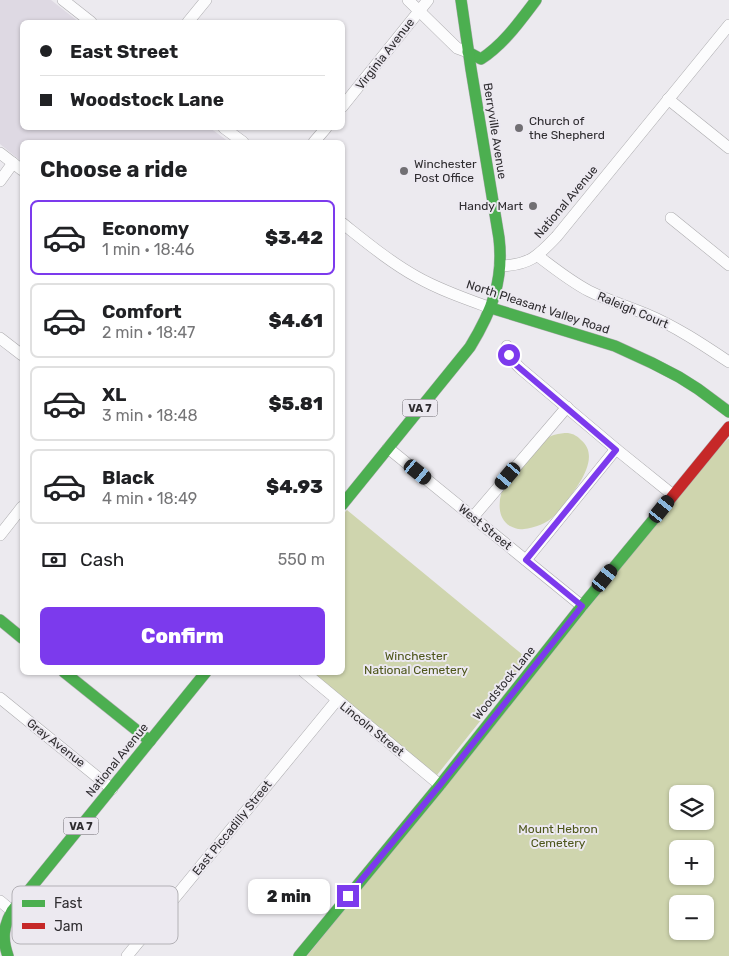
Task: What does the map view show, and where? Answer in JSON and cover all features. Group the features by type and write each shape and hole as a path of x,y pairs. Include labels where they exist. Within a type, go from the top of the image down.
{"main road":[{"name":"Berryville Avenue","path":"461,0 499,238 500,266"},
{"path":"468,52 481,59 489,54 509,34 536,0"},
{"name":"VA 7","path":"345,501 470,347 491,308 496,293 500,266"},
{"name":"North Pleasant Valley Road","path":"491,308 632,353 686,381 729,412"},
{"name":"Woodstock Lane","path":"299,956 440,785 582,606 729,427"},
{"path":"0,620 20,636"},
{"path":"68,675 150,741"},
{"name":"National Avenue","path":"32,886 204,675"},
{"name":"VA 7","path":"8,956 1,937 12,911"}],"street":[{"path":"63,0 88,20"},
{"path":"190,20 206,0"},
{"path":"408,0 457,48 468,52"},
{"name":"Virginia Avenue","path":"345,103 428,0"},
{"name":"National Avenue","path":"500,266 515,266 538,256 557,236 729,24"},
{"path":"668,99 729,148"},
{"path":"227,130 240,140"},
{"path":"316,140 324,130"},
{"path":"0,153 18,167 0,181"},
{"path":"671,218 729,265"},
{"name":"North Pleasant Valley Road","path":"345,225 395,264 417,277 450,293 491,308"},
{"name":"Raleigh Court","path":"538,256 588,290 670,326 729,362"},
{"path":"0,338 20,354"},
{"path":"507,346 509,355 516,365 616,450 673,495"},
{"path":"473,517 567,407"},
{"name":"West Street","path":"388,448 582,606"},
{"path":"526,560 616,450"},
{"path":"0,535 20,510"},
{"name":"Lincoln Street","path":"308,675 440,785"},
{"name":"Gray Avenue","path":"0,698 112,789"},
{"name":"East Piccadilly Street","path":"178,894 337,700"},
{"path":"0,901 12,911"},
{"name":"East Piccadilly Street","path":"127,956 137,944"}],"shaded area":[{"path":"0,0 51,0 76,20 20,20 20,130 213,130 226,140 20,140 20,160 0,144"}],"green space":[{"path":"568,433 575,435 581,440 587,447 589,455 585,473 575,490 559,511 541,525 522,529 510,526 505,522 500,513 501,495 507,481 546,439 558,434"},
{"name":"Mount Hebron Cemetery","path":"729,439 729,956 307,956 714,452"},
{"name":"Winchester National Cemetery","path":"347,510 529,660 437,775 313,675 345,675 345,512"}],"traffic: fast":[{"path":"345,501 470,347 485,321 495,295 500,268 499,238 461,0"},
{"path":"468,52 481,59 489,53 511,32 536,0"},
{"path":"491,308 615,346 679,377 729,412"},
{"path":"299,956 440,785 582,606 658,514"},
{"path":"0,620 20,636"},
{"path":"68,675 150,741"},
{"path":"32,886 204,675"},
{"path":"8,956 4,933 12,911"}],"traffic: jam":[{"path":"658,514 729,427"}],"place":[{"name":"Church of the Shepherd","path":"519,128"},
{"name":"Winchester Post Office","path":"404,171"},
{"name":"Handy Mart","path":"533,206"}],"route":[{"path":"348,896 440,785 582,606 526,560 616,450 516,365 509,355"}]}
